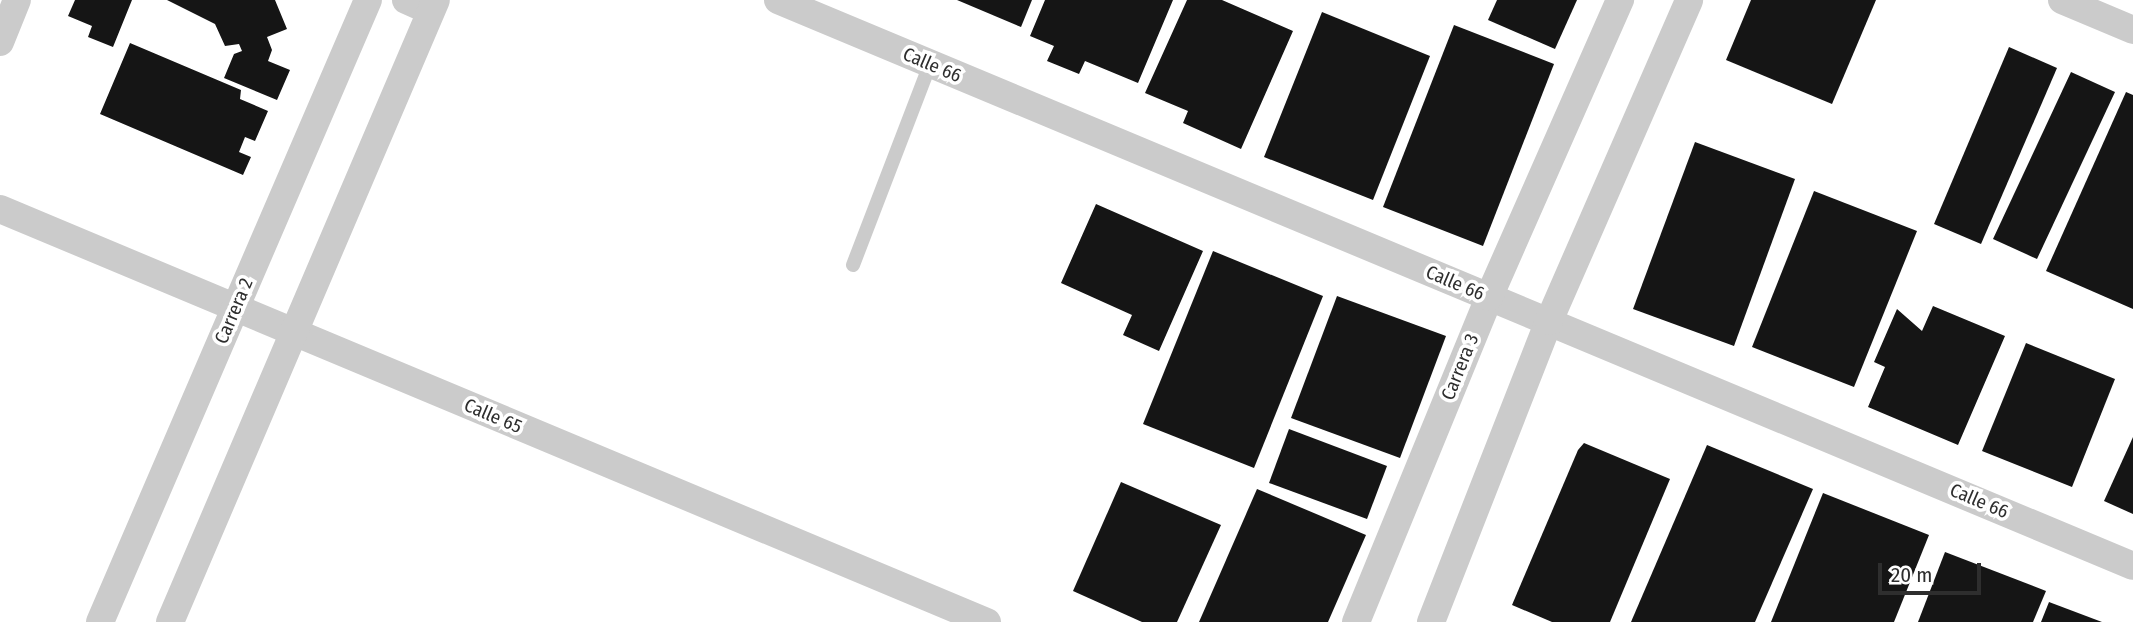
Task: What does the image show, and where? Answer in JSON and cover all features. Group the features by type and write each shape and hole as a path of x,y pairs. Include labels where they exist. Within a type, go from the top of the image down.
{"street":[{"path":"0,43 18,0"},
{"name":"Carrera 2","path":"100,622 368,0"},
{"path":"170,622 434,6 406,0"},
{"name":"Calle 66","path":"778,0 2133,566"},
{"name":"Carrera 3","path":"1356,622 1489,297 1620,0"},
{"path":"1431,622 1549,321 1689,0"},
{"path":"2062,0 2133,30"},
{"name":"Calle 65","path":"0,209 987,622"}],"lane":[{"path":"853,265 930,64"}],"building":[{"path":"75,0 132,0 113,47 88,37 92,26 68,16"},
{"path":"167,0 275,0 287,29 267,37 272,50 268,61 290,70 277,100 224,78 234,54 242,51 239,44 225,46 215,24"},
{"path":"957,0 1032,0 1021,27"},
{"path":"1045,0 1173,0 1138,83 1085,61 1079,74 1047,61 1054,46 1030,36"},
{"path":"1187,0 1222,0 1293,31 1241,149 1183,123 1188,111 1145,93"},
{"path":"1497,0 1577,0 1555,49 1488,20"},
{"path":"1751,0 1876,0 1832,104 1726,60"},
{"path":"1322,12 1430,56 1373,200 1264,157"},
{"path":"1454,25 1554,64 1483,246 1383,207"},
{"path":"130,43 241,90 240,99 268,111 255,141 245,137 239,152 251,157 243,175 100,114"},
{"path":"2009,47 2057,68 1981,244 1934,224"},
{"path":"2071,72 2115,92 2037,259 1993,239"},
{"path":"2126,92 2133,95 2133,309 2046,271"},
{"path":"1695,142 1795,179 1734,346 1633,309"},
{"path":"1814,191 1917,231 1854,387 1752,347"},
{"path":"1096,204 1203,251 1159,351 1123,335 1132,315 1061,283"},
{"path":"1213,251 1323,296 1254,468 1143,424"},
{"path":"1337,296 1446,336 1400,458 1291,418"},
{"path":"1933,306 2005,336 1958,445 1868,407 1885,367 1874,362 1897,309 1922,331"},
{"path":"2026,343 2115,379 2072,487 1982,451"},
{"path":"1289,429 1387,466 1367,519 1269,483"},
{"path":"2133,437 2133,514 2104,501"},
{"path":"1584,443 1670,479 1610,622 1552,622 1512,605 1578,450"},
{"path":"1707,445 1813,489 1755,622 1631,622"},
{"path":"1121,482 1221,525 1177,622 1142,622 1073,591"},
{"path":"1257,489 1366,535 1328,622 1199,622"},
{"path":"1823,493 1929,535 1894,622 1771,622"},
{"path":"1945,552 2046,591 2033,622 1918,622"},
{"path":"2049,602 2102,622 2041,622"}]}
